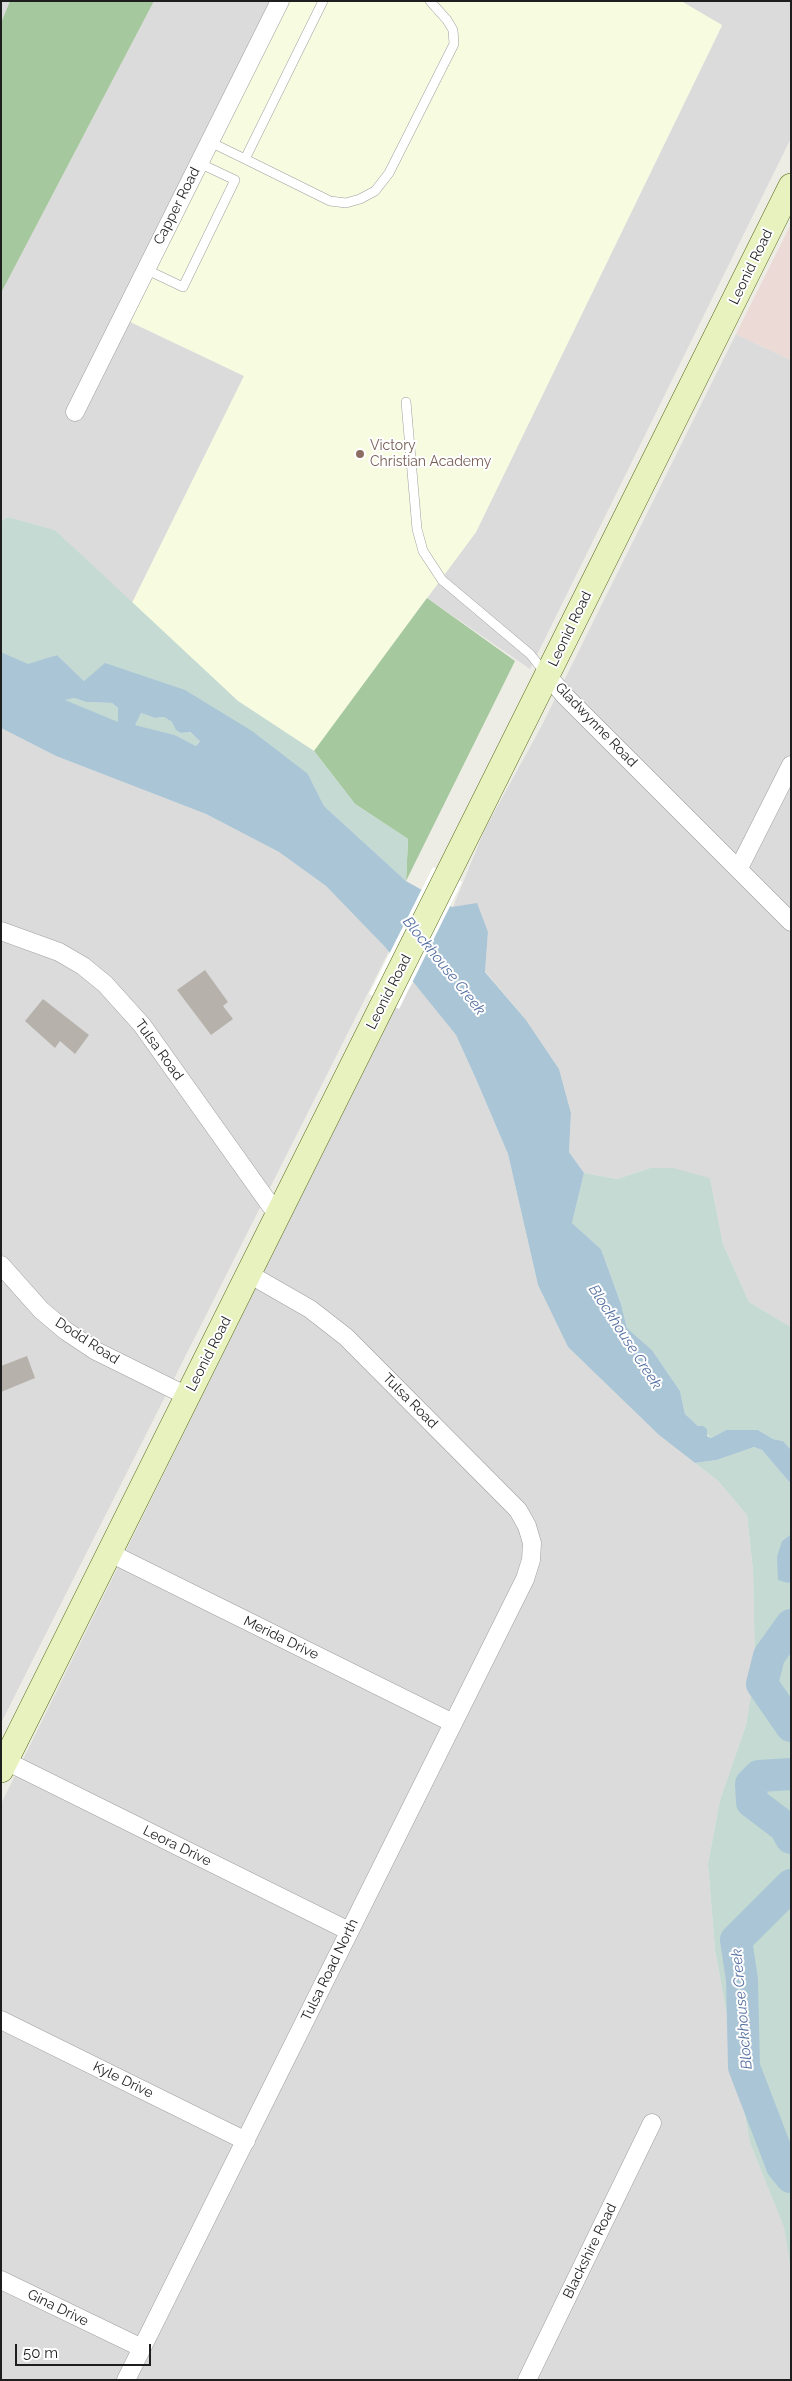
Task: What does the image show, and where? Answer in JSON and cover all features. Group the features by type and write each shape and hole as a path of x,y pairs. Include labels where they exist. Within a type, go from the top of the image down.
{"street":[{"name":"Capper Road","path":"75,412 280,1"},
{"name":"Leonid Road","path":"4,1766 791,186"},
{"name":"Gladwynne Road","path":"547,675 565,696 791,922"},
{"path":"739,868 791,765"},
{"name":"Tulsa Road","path":"1,931 59,952 83,966 105,984 142,1025 278,1216"},
{"name":"Dodd Road","path":"1,1265 7,1284 66,1331 96,1351 187,1396"},
{"name":"Tulsa Road","path":"249,1274 310,1309 346,1337 518,1510 527,1526 532,1543 531,1560"},
{"name":"Merida Drive","path":"110,1553 453,1723"},
{"name":"Tulsa Road North","path":"126,2380 525,1579 531,1560"},
{"name":"Leora Drive","path":"4,1766 349,1932"},
{"name":"Kyle Drive","path":"1,2020 246,2141"},
{"name":"Blackshire Road","path":"527,2380 652,2123"},
{"name":"Gina Drive","path":"1,2280 142,2348"}],"lane":[{"path":"245,159 324,1"},
{"path":"210,142 330,201 346,203 360,200 375,191 389,173 454,44 453,30 447,20 430,1"},
{"path":"145,270 183,287 235,180 199,163"},
{"name":"Gladwynne Road","path":"406,402 417,529 423,551 442,580 530,654 547,675"}],"shaded area":[{"path":"1,1 10,1 1,23"},
{"path":"154,1 272,1 115,315 244,376 132,603 55,530 8,517 1,521 1,293"},
{"name":"Victory Christian Academy","path":"272,1 681,1 722,25 476,532 314,751 238,701 132,603 244,376 114,314"},
{"path":"681,1 791,1 791,138 530,669 427,598 476,532 722,26"},
{"path":"791,224 791,360 736,334"},
{"path":"736,334 791,360 791,1327 749,1302 723,1244 710,1178 650,1168 617,1179 584,1173 569,1152 571,1113 559,1069 526,1020 485,971 488,932 453,907 485,829 541,727"},
{"path":"8,517 55,530 238,701 314,751 355,804 408,839 406,881 324,806 308,774 84,681 57,655 28,665 1,652 1,521"},
{"path":"74,698 86,702 112,703 118,708 118,723 64,700"},
{"path":"141,713 155,718 164,717 172,722 181,733 189,732 200,740 196,746 175,735 134,725"},
{"path":"1,728 56,756 206,814 279,852 326,886 389,951 1,1723"},
{"path":"414,982 456,1035 508,1154 538,1285 568,1347 659,1435 718,1481 747,1515 753,1570 755,1669 746,1725 720,1800 708,1864 715,1950 750,2143 784,2226 790,2265 791,2380 1,2380 1,1804 395,1005"},
{"path":"650,1168 673,1168 710,1178 723,1244 749,1302 791,1327 791,1450 783,1441 773,1439 758,1430 726,1430 711,1438 685,1414 680,1391 652,1350 627,1328 621,1304 601,1249 572,1223 584,1173 617,1179"},
{"path":"754,1447 762,1450 791,1484 791,1534 782,1541 788,1583 791,1582 791,2323 790,2265 784,2227 750,2143 715,1950 708,1864 720,1800 746,1725 755,1669 753,1570 747,1515 718,1481 695,1463 717,1460"}],"green space":[{"path":"10,1 154,1 1,293 1,23"},
{"path":"427,598 515,661 406,881 408,839 355,804 314,751"}],"water":[{"path":"1,652 28,664 57,655 84,681 105,663 185,690 252,731 308,774 324,806 406,881 452,907 477,903 488,932 485,972 526,1020 559,1069 571,1113 569,1152 584,1173 572,1223 601,1249 621,1304 627,1328 652,1350 680,1391 685,1414 698,1426 703,1426 707,1429 707,1436 711,1438 726,1430 758,1430 773,1439 783,1441 791,1450 791,1484 762,1450 754,1447 717,1460 695,1463 659,1435 568,1347 538,1285 508,1154 456,1035 385,947 326,886 279,852 206,814 56,756 1,728","holes":["74,698 86,702 112,703 118,708 118,722 65,700","141,713 155,718 164,717 172,722 176,730 181,733 190,732 200,741 196,746 175,735 135,725"]},
{"path":"791,1534 791,1582 788,1583 778,1580 777,1557 782,1541"}],"pier":[{"path":"433,867 462,882 399,1009 369,994"}],"building":[{"path":"205,970 228,1002 223,1006 233,1019 211,1035 177,990"},
{"path":"43,999 89,1035 75,1054 60,1041 55,1048 25,1021"},
{"path":"27,1356 35,1378 1,1392 1,1366"}],"waterway":[{"name":"Blockhouse Creek","path":"791,1625 769,1656 762,1684 791,1726"},
{"name":"Blockhouse Creek","path":"791,1774 759,1776 751,1784 752,1802 785,1827 791,1838"},
{"name":"Blockhouse Creek","path":"791,1885 736,1940 742,1980 744,2067 782,2166 791,2177"}],"place":[{"name":"Victory Christian Academy","path":"360,454"}]}
